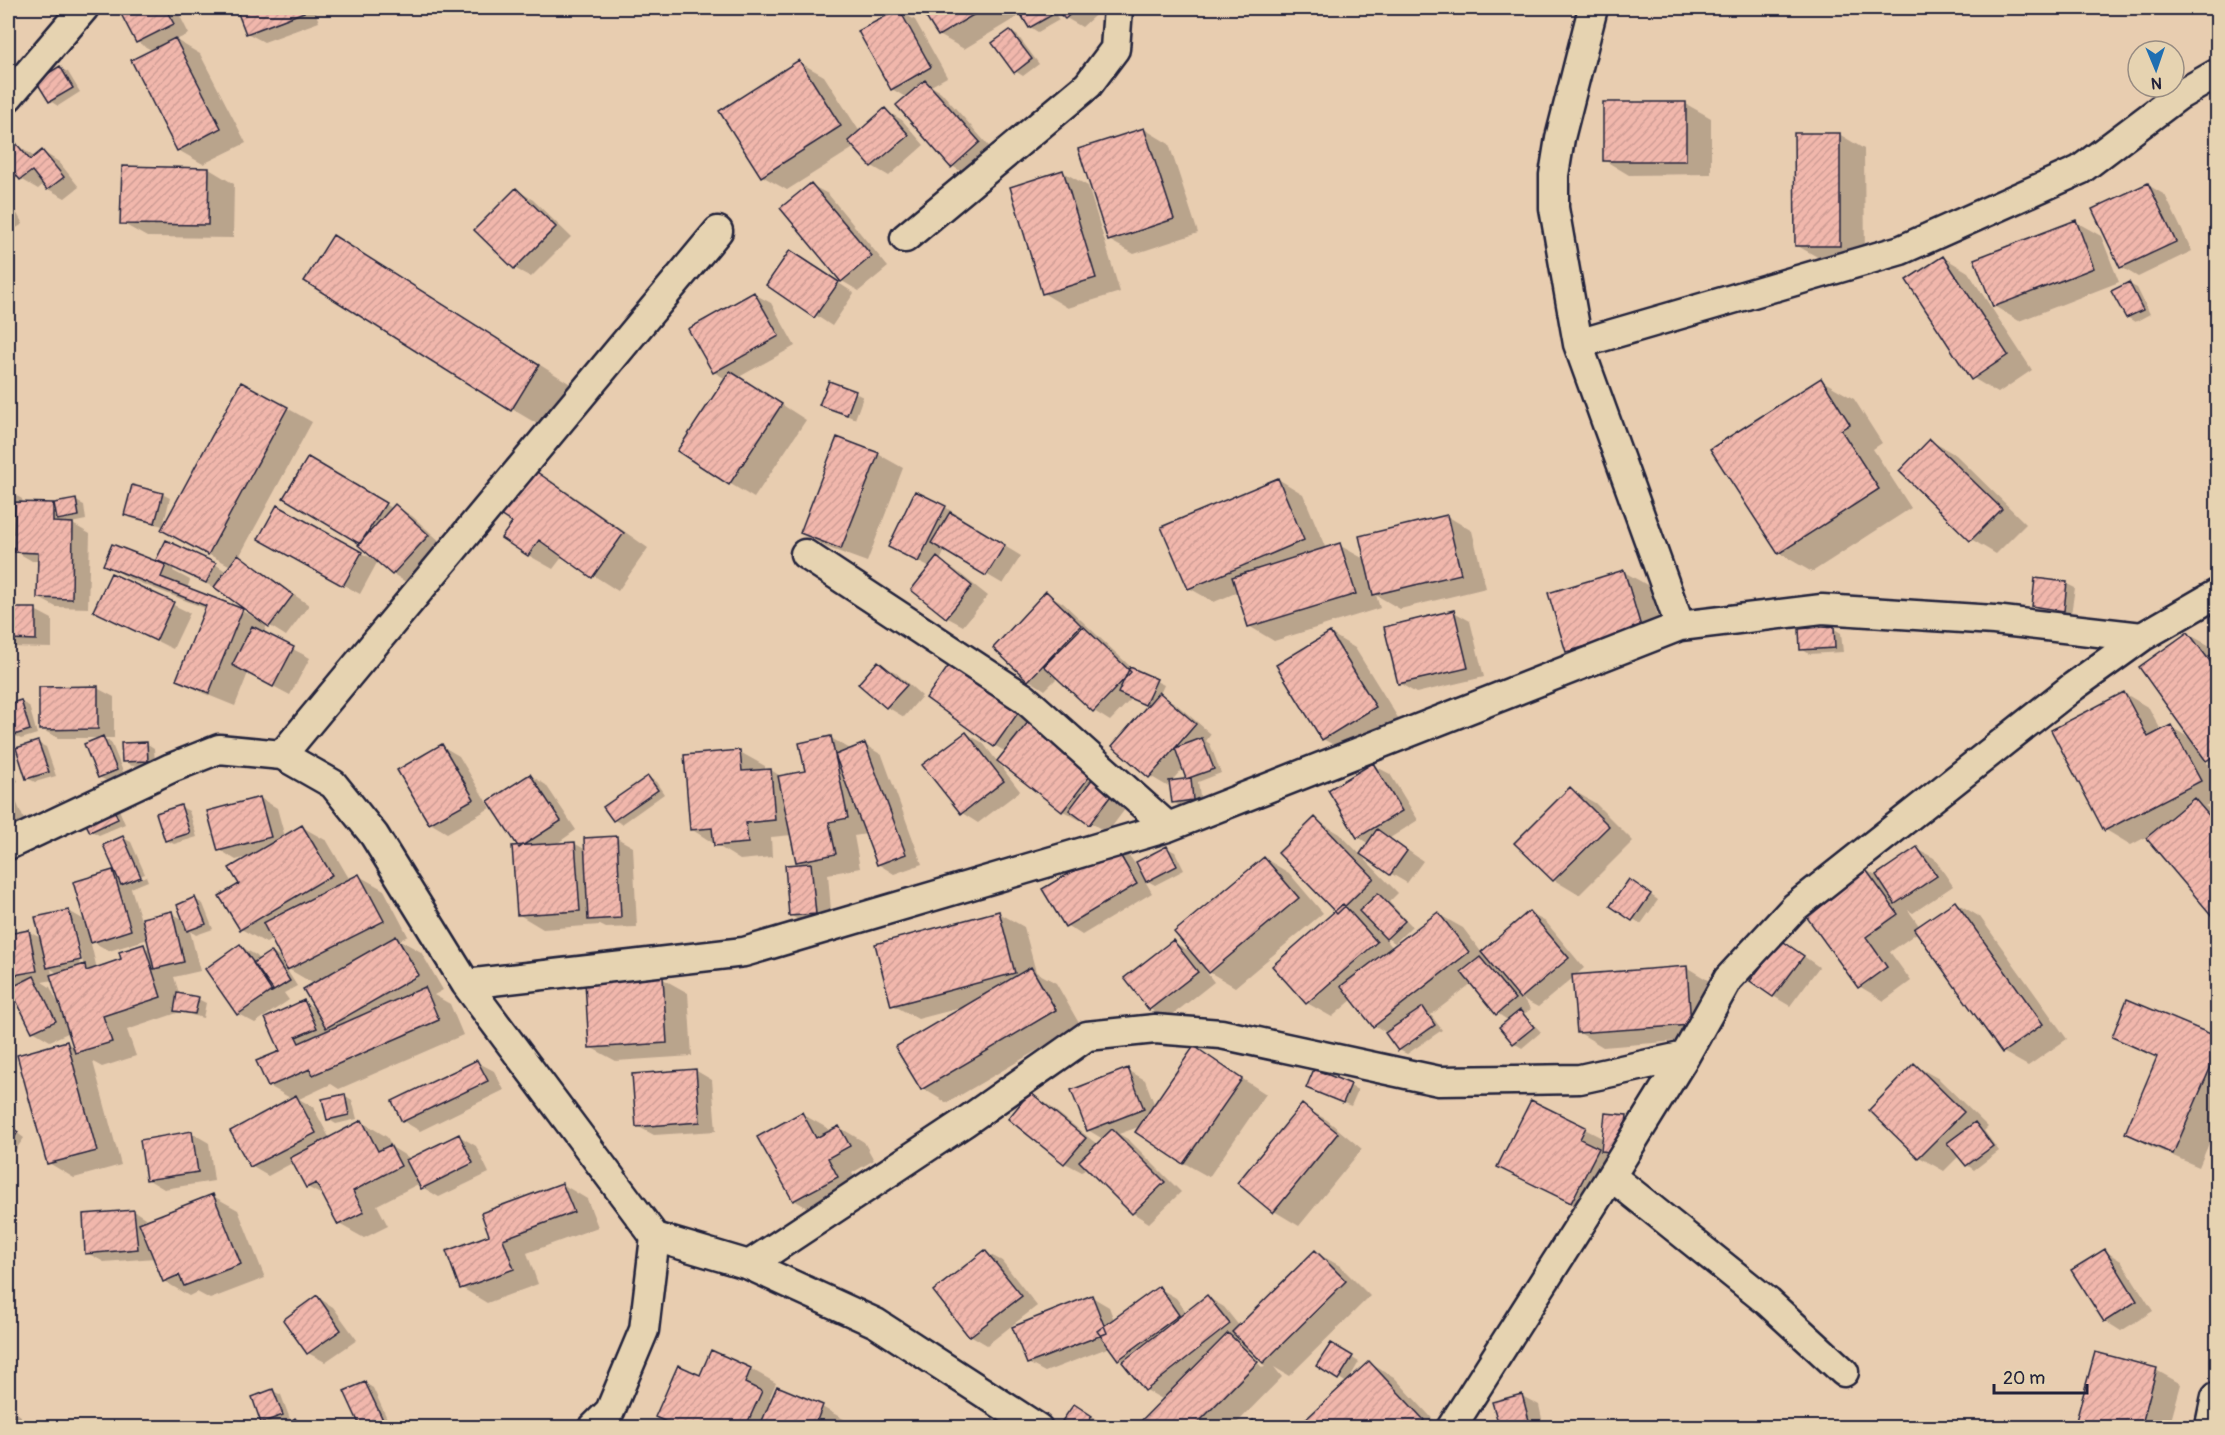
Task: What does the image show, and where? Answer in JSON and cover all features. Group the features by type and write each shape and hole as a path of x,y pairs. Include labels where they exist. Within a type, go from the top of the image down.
{"main road":[{"path":"2212,1428 2217,1399"}],"street":[{"path":"8,97 84,8"},
{"path":"904,238 1088,85 1115,49 1118,8"},
{"path":"1593,8 1560,138 1554,175 1554,208 1578,344 1680,626"},
{"path":"1578,344 1901,250 2080,170 2178,96 2217,73"},
{"path":"282,755 718,231"},
{"path":"805,554 1024,698 1168,827"},
{"path":"1451,1428 1611,1176 1685,1056 1728,979 1795,907 2074,686 2142,637 2217,593"},
{"path":"466,984 744,952 1168,827 1680,626 1822,609 1994,620 2142,637"},
{"path":"8,845 171,768 219,749 282,755 333,784 374,835 466,984 655,1237 749,1265 876,1323 1038,1428"},
{"path":"749,1265 965,1122 1086,1036 1155,1029 1221,1035 1439,1081 1580,1079 1685,1056"},
{"path":"1611,1176 1768,1302 1844,1372"},
{"path":"593,1428 610,1411 644,1330 655,1237"}],"building":[{"path":"118,8 165,8 174,24 136,43"},
{"path":"236,8 302,8 304,12 246,34"},
{"path":"920,8 985,8 938,36"},
{"path":"1017,8 1047,8 1052,15 1029,28"},
{"path":"1054,8 1077,8 1065,19"},
{"path":"899,9 931,67 891,90 858,31"},
{"path":"1010,30 1032,59 1014,73 992,43"},
{"path":"175,38 221,128 177,151 131,60"},
{"path":"799,60 841,126 761,177 719,111"},
{"path":"60,66 73,88 49,102 36,81"},
{"path":"925,80 980,142 951,168 896,105"},
{"path":"1603,102 1686,102 1686,161 1603,161"},
{"path":"885,108 909,135 871,167 848,141"},
{"path":"1144,128 1174,219 1108,241 1078,149"},
{"path":"1794,133 1840,133 1840,246 1795,246"},
{"path":"15,142 30,160 42,150 64,177 47,190 32,171 20,180 8,165 8,149"},
{"path":"122,166 209,168 208,225 120,224"},
{"path":"1063,170 1096,278 1042,294 1010,187"},
{"path":"811,183 872,256 841,282 780,208"},
{"path":"2148,183 2176,242 2120,268 2092,209"},
{"path":"516,188 556,227 514,269 474,230"},
{"path":"2076,220 2094,268 1993,307 1974,259"},
{"path":"333,235 539,365 511,411 304,281"},
{"path":"790,250 839,282 814,318 766,285"},
{"path":"1943,256 2008,355 1971,380 1906,280"},
{"path":"2129,282 2143,310 2126,318 2111,291"},
{"path":"754,292 779,336 713,373 688,329"},
{"path":"730,371 782,404 729,485 677,451"},
{"path":"1821,378 1850,424 1841,430 1879,489 1778,554 1710,449"},
{"path":"829,381 856,391 847,415 819,405"},
{"path":"241,382 288,407 208,555 161,530"},
{"path":"837,437 879,453 841,549 800,533"},
{"path":"1930,439 2002,509 1970,541 1899,471"},
{"path":"308,457 386,503 360,544 283,498"},
{"path":"527,465 624,533 592,578 539,540 528,556 501,538 512,523 494,511"},
{"path":"1278,478 1304,540 1188,589 1161,527"},
{"path":"132,485 163,493 155,523 124,515"},
{"path":"915,491 946,506 918,562 888,547"},
{"path":"76,499 79,516 57,520 54,503"},
{"path":"15,502 53,503 53,522 73,523 72,599 37,598 38,553 14,552"},
{"path":"395,504 429,535 392,575 358,545"},
{"path":"277,505 362,552 343,586 258,539"},
{"path":"950,512 1005,545 986,576 931,543"},
{"path":"1447,515 1461,574 1373,595 1359,536"},
{"path":"166,540 216,563 206,583 156,560"},
{"path":"1340,543 1356,594 1248,627 1232,577"},
{"path":"112,544 166,565 161,577 243,609 209,693 176,680 206,606 103,565"},
{"path":"238,554 293,595 269,627 214,587"},
{"path":"937,557 972,586 946,618 911,590"},
{"path":"1624,570 1642,630 1566,652 1548,593"},
{"path":"111,573 174,602 156,641 93,611"},
{"path":"2035,578 2067,582 2064,611 2032,606"},
{"path":"1046,591 1081,625 1028,681 993,648"},
{"path":"8,608 36,608 36,640 8,639"},
{"path":"1454,610 1468,668 1398,684 1384,627"},
{"path":"252,626 294,647 273,687 232,665"},
{"path":"1083,626 1131,672 1093,712 1044,666"},
{"path":"1834,626 1835,648 1800,650 1799,629"},
{"path":"1330,632 1376,707 1322,740 1276,665"},
{"path":"2188,632 2218,672 2218,753 2206,761 2139,667"},
{"path":"2218,652 2218,672 2209,656"},
{"path":"878,661 907,685 886,708 858,684"},
{"path":"950,664 1018,713 994,747 926,698"},
{"path":"1130,667 1157,679 1145,705 1118,693"},
{"path":"98,686 98,729 39,730 39,687"},
{"path":"1159,692 1196,724 1149,778 1112,746"},
{"path":"2124,692 2148,737 2171,725 2201,781 2104,831 2051,730"},
{"path":"21,700 30,730 11,736 8,704"},
{"path":"1029,721 1094,771 1062,812 997,761"},
{"path":"966,732 1004,781 961,814 922,765"},
{"path":"103,736 117,770 98,778 84,744"},
{"path":"831,736 848,818 829,822 836,854 796,862 778,776 805,771 799,743"},
{"path":"1202,738 1214,769 1186,779 1175,748"},
{"path":"38,741 49,772 26,779 16,748"},
{"path":"147,742 148,761 122,762 121,743"},
{"path":"865,743 906,854 877,865 835,755"},
{"path":"442,744 474,799 429,824 397,770"},
{"path":"740,750 742,771 771,769 775,820 746,823 748,843 714,846 712,828 690,830 684,755"},
{"path":"1373,763 1402,811 1357,838 1328,790"},
{"path":"1099,770 1119,785 1089,825 1069,810"},
{"path":"530,774 561,821 519,848 488,801"},
{"path":"648,776 658,790 613,821 603,807"},
{"path":"1191,778 1193,800 1172,803 1169,781"},
{"path":"1570,787 1609,826 1553,881 1514,843"},
{"path":"260,797 271,837 218,851 207,811"},
{"path":"2194,798 2218,826 2218,923 2146,838"},
{"path":"110,801 118,819 90,832 81,814"},
{"path":"181,805 190,833 165,841 156,813"},
{"path":"1315,817 1374,878 1337,914 1278,853"},
{"path":"302,825 332,875 240,930 219,896 239,884 229,868"},
{"path":"1377,829 1407,851 1390,875 1360,854"},
{"path":"123,836 141,877 121,885 103,845"},
{"path":"617,836 621,918 588,920 584,838"},
{"path":"575,842 580,911 517,915 512,846"},
{"path":"1115,846 1137,884 1065,927 1042,889"},
{"path":"1167,846 1177,866 1146,882 1136,862"},
{"path":"1917,847 1937,876 1895,904 1876,875"},
{"path":"1264,857 1299,898 1209,973 1174,932"},
{"path":"811,863 816,914 789,916 785,865"},
{"path":"1864,867 1898,914 1866,937 1887,967 1858,988 1803,912"},
{"path":"113,870 131,930 91,943 73,882"},
{"path":"359,874 384,921 287,970 263,923"},
{"path":"1629,879 1651,894 1632,921 1610,906"},
{"path":"1378,893 1405,921 1386,939 1359,911"},
{"path":"195,897 206,924 187,931 177,905"},
{"path":"1955,901 2043,1024 2002,1053 1914,929"},
{"path":"1343,904 1377,942 1306,1004 1272,966"},
{"path":"69,910 81,960 47,968 35,917"},
{"path":"172,911 184,962 154,969 142,918"},
{"path":"999,911 1015,973 891,1006 875,944"},
{"path":"1529,911 1569,958 1520,999 1481,952"},
{"path":"1438,912 1469,952 1373,1027 1341,986"},
{"path":"29,930 37,971 8,976 8,934"},
{"path":"396,936 419,975 326,1028 303,989"},
{"path":"1173,940 1198,972 1149,1010 1124,978"},
{"path":"1781,940 1804,956 1773,997 1750,981"},
{"path":"144,944 161,997 103,1016 112,1042 75,1053 50,975 85,964 86,971 121,959 119,952"},
{"path":"240,944 273,990 237,1015 205,969"},
{"path":"271,951 290,981 272,992 253,963"},
{"path":"1480,957 1515,999 1496,1015 1461,972"},
{"path":"1687,966 1691,1025 1577,1033 1572,975"},
{"path":"1031,967 1056,1010 921,1090 895,1047"},
{"path":"34,976 56,1021 32,1032 10,988"},
{"path":"663,977 667,1043 589,1048 585,982"},
{"path":"425,987 439,1020 313,1075 310,1069 268,1087 256,1061 280,1051 265,1018 304,1000 317,1028 296,1037 299,1043"},
{"path":"177,993 199,997 195,1014 174,1011"},
{"path":"2127,999 2218,1037 2218,1050 2173,1154 2125,1133 2157,1057 2112,1037"},
{"path":"1423,1007 1435,1025 1398,1051 1385,1033"},
{"path":"1520,1010 1534,1027 1513,1044 1499,1027"},
{"path":"67,1041 97,1151 47,1164 17,1055"},
{"path":"1194,1046 1242,1079 1183,1164 1135,1132"},
{"path":"477,1060 488,1081 402,1122 392,1101"},
{"path":"1914,1063 1964,1112 1918,1158 1869,1110"},
{"path":"1128,1068 1144,1109 1087,1131 1071,1090"},
{"path":"696,1069 700,1122 636,1127 632,1074"},
{"path":"1314,1069 1351,1084 1343,1103 1306,1088"},
{"path":"1030,1092 1086,1138 1064,1164 1008,1119"},
{"path":"345,1094 349,1115 327,1120 322,1099"},
{"path":"296,1095 316,1133 250,1167 230,1131"},
{"path":"1531,1100 1586,1127 1580,1139 1599,1148 1571,1203 1497,1167"},
{"path":"1302,1104 1338,1133 1273,1213 1237,1183"},
{"path":"802,1112 816,1138 839,1126 850,1146 828,1158 838,1177 793,1201 757,1137"},
{"path":"1605,1113 1627,1115 1623,1153 1601,1151"},
{"path":"362,1120 378,1151 390,1145 401,1166 353,1191 364,1212 338,1225 316,1183 306,1188 290,1158"},
{"path":"1975,1122 1993,1146 1966,1166 1947,1143"},
{"path":"8,1125 18,1132 8,1146"},
{"path":"1112,1129 1165,1182 1132,1214 1079,1161"},
{"path":"192,1131 198,1172 146,1180 140,1140"},
{"path":"459,1134 473,1163 421,1189 406,1160"},
{"path":"562,1183 574,1212 503,1239 514,1269 460,1289 446,1251 489,1235 481,1213"},
{"path":"213,1194 241,1264 184,1286 179,1275 163,1282 139,1223"},
{"path":"134,1210 138,1249 85,1254 83,1214"},
{"path":"2105,1249 2137,1301 2104,1322 2071,1270"},
{"path":"985,1250 1022,1296 969,1337 933,1291"},
{"path":"1315,1250 1346,1281 1263,1363 1232,1332"},
{"path":"1159,1286 1179,1315 1118,1360 1097,1331"},
{"path":"317,1295 341,1330 307,1354 283,1320"},
{"path":"1092,1295 1107,1333 1027,1364 1012,1327"},
{"path":"1207,1295 1230,1324 1145,1391 1122,1362"},
{"path":"1228,1333 1258,1362 1193,1428 1134,1428"},
{"path":"1331,1343 1353,1356 1338,1380 1316,1366"},
{"path":"711,1350 751,1368 745,1383 762,1391 745,1428 680,1428 655,1417 678,1365 700,1375"},
{"path":"2095,1352 2157,1368 2141,1428 2074,1428"},
{"path":"1369,1361 1424,1420 1416,1428 1313,1428 1305,1420"},
{"path":"365,1382 384,1422 372,1428 361,1428 344,1391"},
{"path":"777,1386 823,1405 814,1428 759,1428"},
{"path":"273,1389 283,1415 261,1423 252,1397"},
{"path":"1522,1394 1531,1428 1477,1428 1498,1422 1492,1402"},
{"path":"1074,1404 1092,1416 1084,1428 1071,1428 1062,1421"},
{"path":"295,1418 302,1428 281,1428"},
{"path":"1253,1420 1260,1428 1245,1428"}]}
